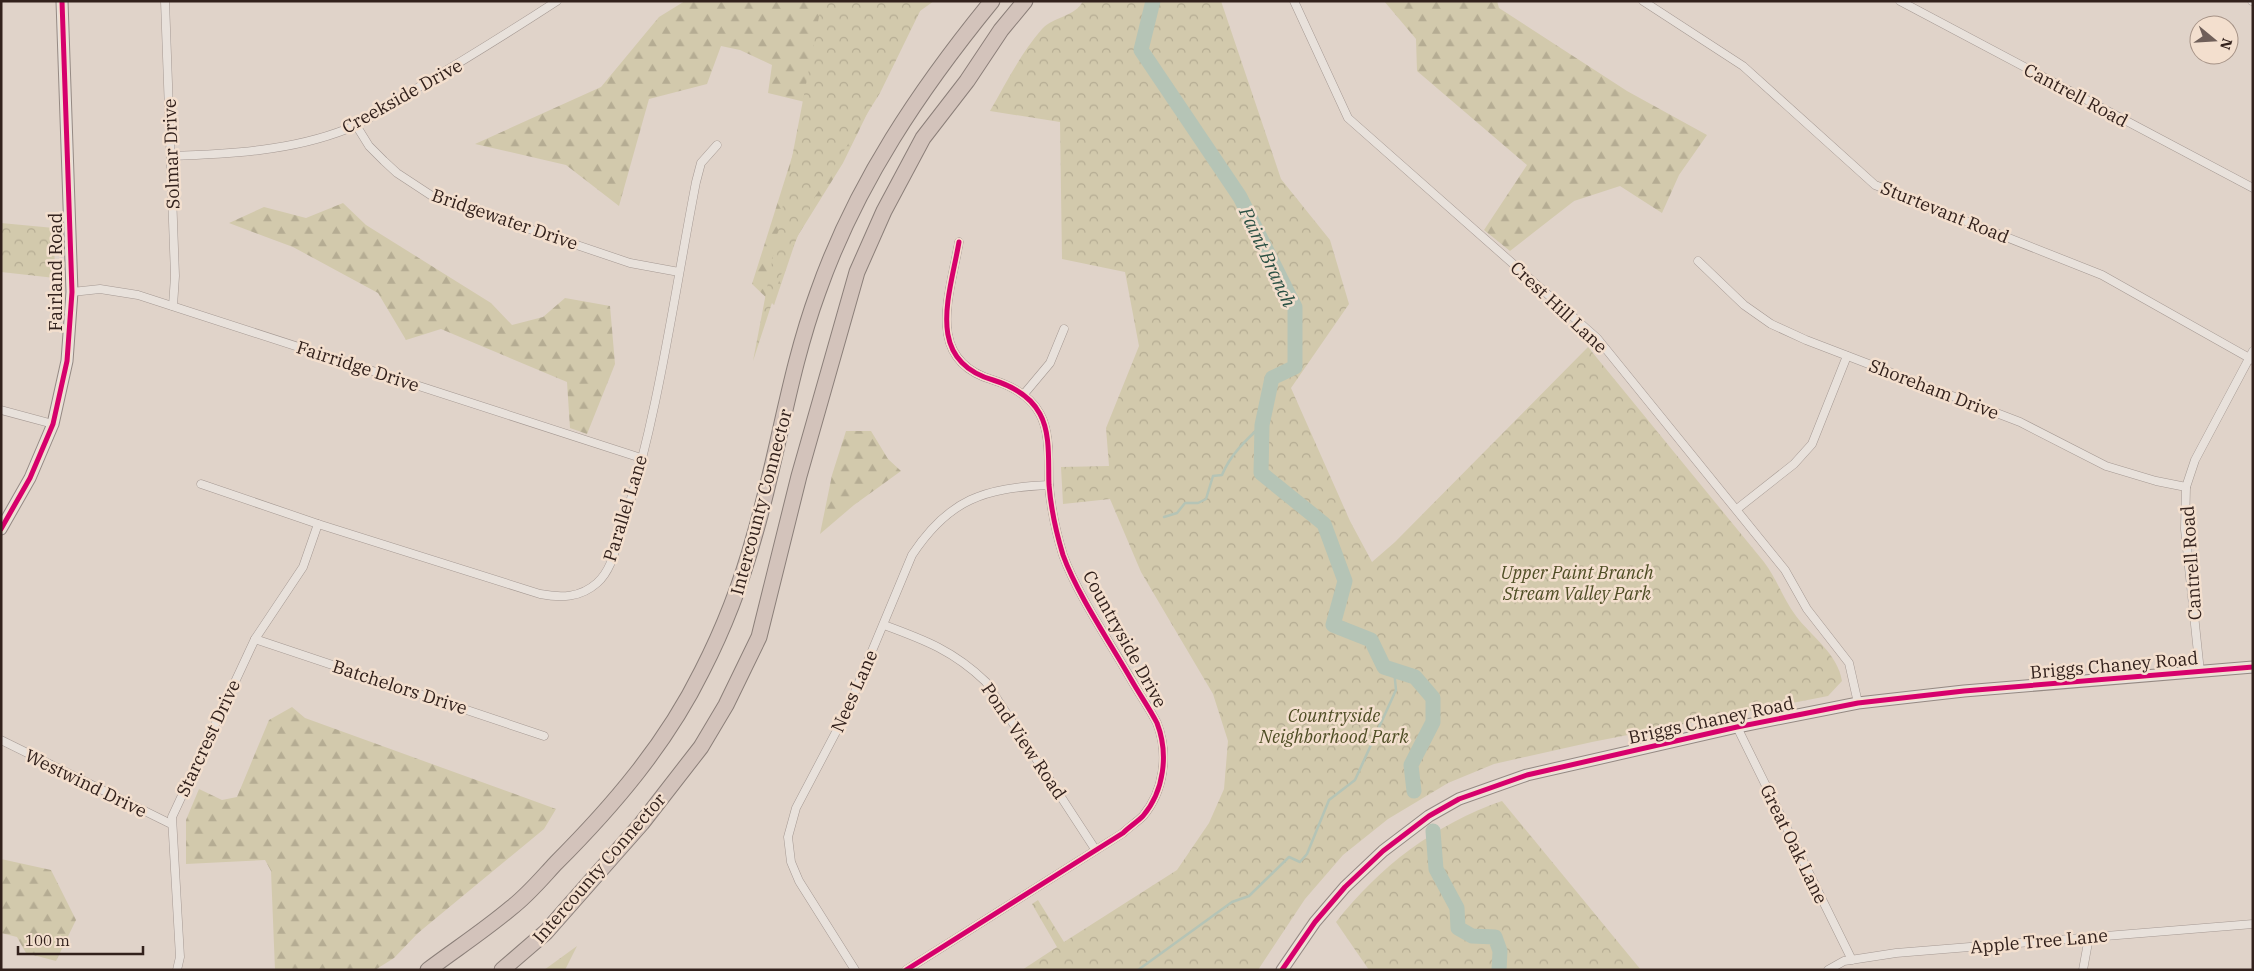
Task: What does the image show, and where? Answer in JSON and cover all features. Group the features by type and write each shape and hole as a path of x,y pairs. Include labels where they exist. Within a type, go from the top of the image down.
{"highway":[{"name":"Intercounty Connector","path":"428,970 513,907 569,850 646,764 682,709 702,672 733,603 755,536 805,333 833,251 852,210 914,103 938,68 992,1"},
{"name":"Intercounty Connector","path":"502,970 546,932 642,823 700,748 726,705 759,637 799,476 857,272 884,211 922,138 967,81 1001,30 1025,1"}],"main road":[{"name":"Fairland Road","path":"1,529 30,478 53,424 67,361 72,292 62,1"},
{"name":"Briggs Chaney Road","path":"1282,970 1315,922 1345,886 1383,851 1429,816 1489,787 1527,775 1737,727 1858,703 1964,691 2253,667"}],"street":[{"name":"Solmar Drive","path":"165,1 176,276 173,306"},
{"name":"Creekside Drive","path":"172,156 221,154 285,146 338,132 356,125 558,1"},
{"name":"Crest Hill Lane","path":"1294,1 1348,118 1597,338 1785,570 1807,609 1849,663 1858,703"},
{"name":"Sturtevant Road","path":"1643,1 1743,66 1875,186 2102,275 2251,356"},
{"name":"Cantrell Road","path":"1900,1 2253,188"},
{"name":"Bridgewater Drive","path":"356,125 369,146 384,161 397,173 432,196 630,263 679,272"},
{"name":"Parallel Lane","path":"201,484 318,524 540,594 555,597 582,593 598,582 611,562 632,497 701,163 717,145"},
{"name":"Countryside Drive","path":"906,970 1122,833 1142,816 1155,796 1163,774 1164,751 1157,724 1078,586 1064,557 1053,521 1047,438 1041,415 1024,394 1007,384 978,376 965,368 951,347 946,331 946,317 959,242"},
{"name":"Shoreham Drive","path":"1698,261 1744,305 1771,324 1846,356 2020,422 2106,466 2156,481 2186,487"},
{"name":"Fairridge Drive","path":"72,292 116,290 173,306 641,458"},
{"path":"1024,394 1050,363 1064,329"},
{"path":"1737,509 1794,464 1812,444 1846,356"},
{"name":"Cantrell Road","path":"2200,672 2186,528 2186,487 2195,460 2251,356"},
{"path":"1,410 53,424"},
{"name":"Nees Lane","path":"855,970 799,881 791,862 788,838 796,808 847,711 912,556 925,535 943,518 967,501 989,492 1009,487 1049,485"},
{"name":"Starcrest Drive","path":"177,970 180,957 172,817 185,785 255,639 302,566 318,524"},
{"name":"Pond View Road","path":"884,625 948,651 968,664 986,682 1095,849"},
{"name":"Batchelors Drive","path":"255,639 544,736"},
{"name":"Great Oak Lane","path":"1737,727 1852,960"},
{"name":"Westwind Drive","path":"1,740 171,824"},
{"name":"Apple Tree Lane","path":"1828,970 1844,961 1896,953 2253,924"},
{"path":"2083,970 2089,937"}],"green space":[{"path":"685,1 934,1 892,31 887,73 843,163 797,237 774,305 752,284 809,103 768,93 772,65 740,50 721,46 707,84 649,99 619,206 566,165 475,144 601,87 659,17"},
{"path":"822,1 925,1 880,93 815,197 782,272 753,361"},
{"name":"Upper Paint Branch Stream Valley Park","path":"1083,1 1221,1 1281,179 1330,240 1349,304 1291,388 1350,521 1372,562 1395,542 1588,347 1764,562 1796,616 1830,654 1842,681 1828,696 1592,742 1494,764 1448,783 1388,819 1343,855 1305,899 1258,970 1022,970 1057,947 1032,904 1038,900 1064,942 1177,870 1209,823 1224,789 1228,741 1213,694 1141,572 1110,499 1063,504 1061,467 1109,466 1106,428 1139,346 1125,272 1062,259 1060,122 990,111 1034,38 1052,21 1075,10"},
{"path":"1384,1 1497,1 1499,8 1627,91 1707,135 1679,175 1662,213 1620,186 1574,201 1510,251 1484,230 1527,165 1417,71 1416,39"},
{"path":"343,203 366,225 491,303 512,325 543,317 565,298 610,306 615,364 587,434 570,428 567,382 441,329 406,340 378,293 293,247 229,223 264,207 306,218"},
{"path":"1,223 54,228 55,278 1,272"},
{"path":"846,431 871,431 888,459 901,471 854,505 820,534 832,475"},
{"path":"292,707 305,718 556,809 544,829 418,933 394,958 375,970 275,970 271,871 265,860 186,864 186,820 199,789 222,800 237,797 269,720"},
{"path":"1502,801 1641,970 1369,970 1336,922 1371,883 1410,850 1454,822"},
{"path":"1,859 51,870 76,920 56,961 26,953 17,937 1,933"},
{"path":"577,946 565,970 544,970"}],"waterway":[{"name":"Paint Branch","path":"1153,1 1141,50 1240,197 1295,307 1295,367 1272,378 1262,425 1261,473 1324,524 1345,581 1333,625 1371,640 1384,667 1415,677 1433,698 1433,722 1411,765 1414,791"},
{"path":"1164,517 1177,513 1185,503 1198,503 1206,499 1213,476 1222,475 1234,454 1262,425"},
{"path":"1138,970 1232,902 1249,896 1289,857 1300,862 1307,854 1329,800 1355,780 1396,690 1394,670"},
{"name":"Paint Branch","path":"1433,831 1436,869 1457,908 1458,928 1472,936 1495,937 1500,951 1499,970"}],"cycle path":[{"path":"1,529 30,478 53,424 67,361 72,292 62,1"},
{"path":"906,970 1123,833 1143,816 1156,795 1160,784 1163,759 1163,747 1157,723 1085,602 1063,555 1052,512 1046,430 1040,414 1036,407 1020,392 971,371 957,357 950,342 947,323 948,304 959,242"},
{"path":"1282,970 1315,922 1345,887 1383,851 1429,816 1459,799 1527,775 1737,727 1858,703 1964,691 2253,667"}],"park label":[{"name":"Countryside Neighborhood Park","path":"1334,725"}]}
